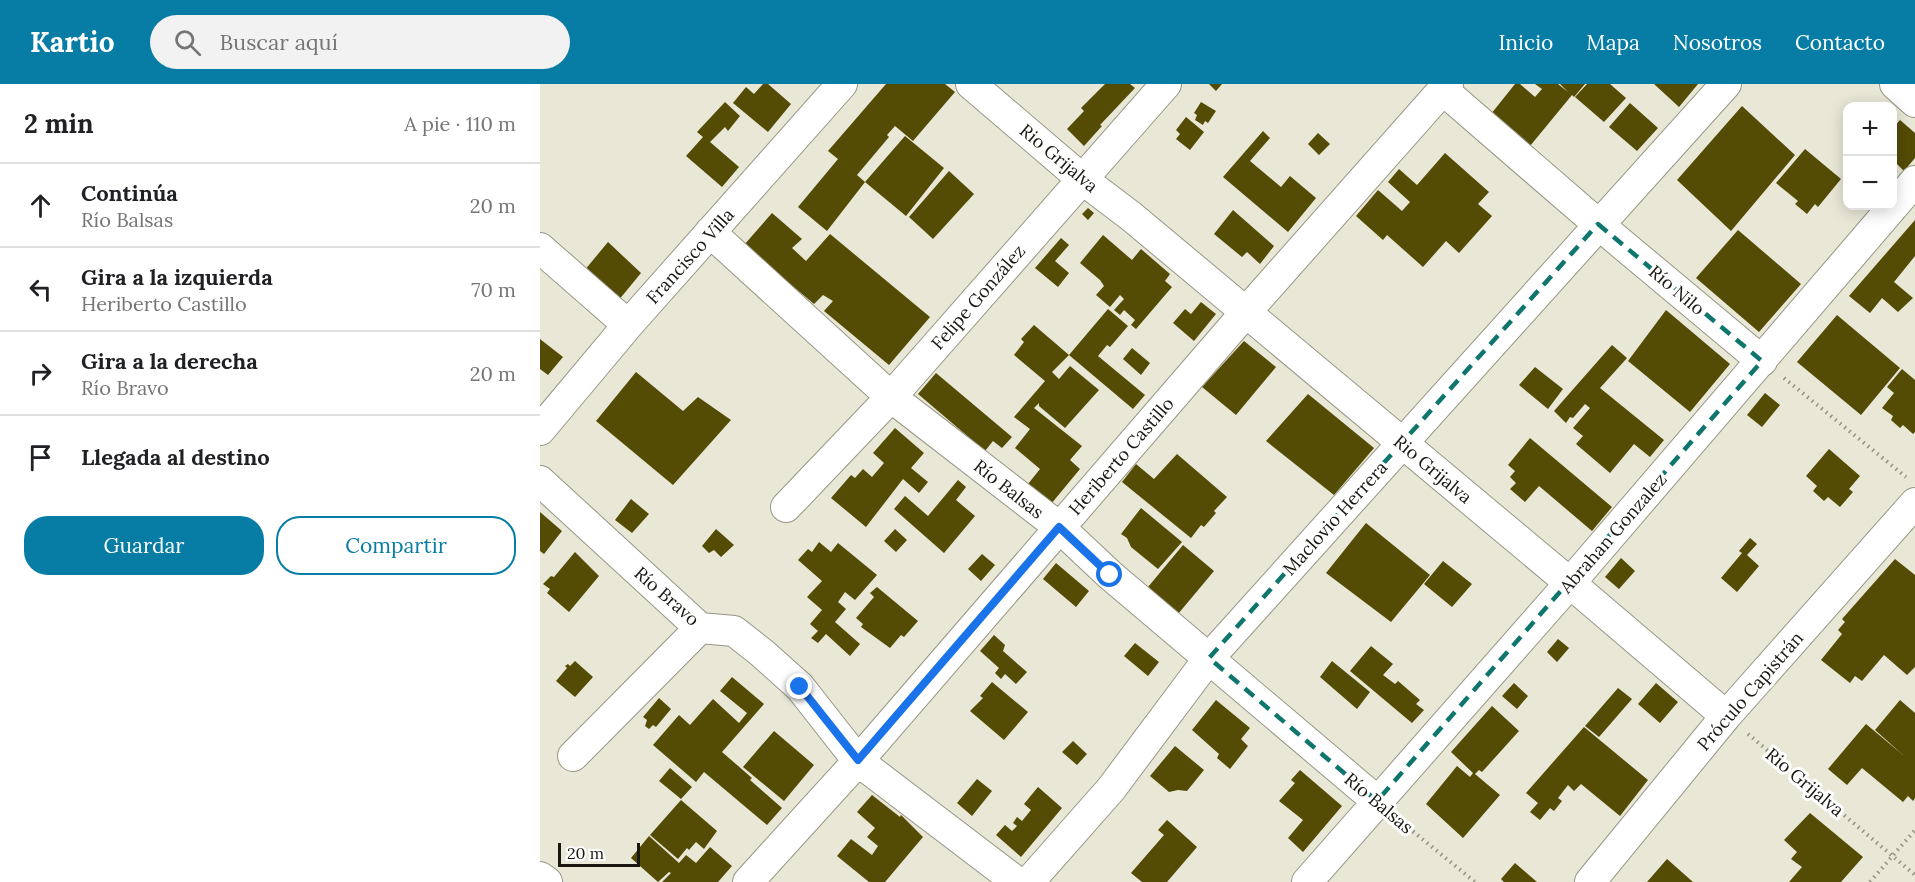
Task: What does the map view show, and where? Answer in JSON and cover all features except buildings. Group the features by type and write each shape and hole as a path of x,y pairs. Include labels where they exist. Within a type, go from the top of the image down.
{"street":[{"name":"Francisco Villa","path":"540,430 628,325 842,84"},
{"name":"Rio Grijalva","path":"971,84 1082,179 1132,217 1570,583 1726,716"},
{"name":"Felipe González","path":"786,507 891,397 1166,84"},
{"name":"Maclovio Herrera","path":"1029,882 1111,789 1209,658 1726,84"},
{"path":"1895,84 1915,102"},
{"name":"Río Nilo","path":"1445,87 1598,225 1762,361"},
{"name":"Heriberto Castillo","path":"748,882 858,760 1246,312 1445,87"},
{"name":"Abrahan Gonzalez","path":"1307,882 1570,583 1915,181"},
{"name":"Río Balsas","path":"710,232 891,397 1059,527 1110,575 1377,801"},
{"path":"540,248 628,325"},
{"name":"Río Bravo","path":"540,482 700,628 734,631 762,653 800,687 858,760 1017,882"},
{"name":"Próculo Capistrán","path":"1590,882 1911,490"},
{"path":"573,756 700,628"},
{"path":"540,877 547,882"}],"path":[{"path":"1762,361 1911,490"},
{"name":"Rio Grijalva","path":"1726,716 1915,875"},
{"name":"Río Balsas","path":"1377,801 1474,882"},
{"path":"1870,882 1915,830"}],"highlighted area":[{"path":"1598,224 1762,361 1377,801 1209,658"}],"route":[{"path":"800,687 858,760 1059,527 1110,575"}]}
